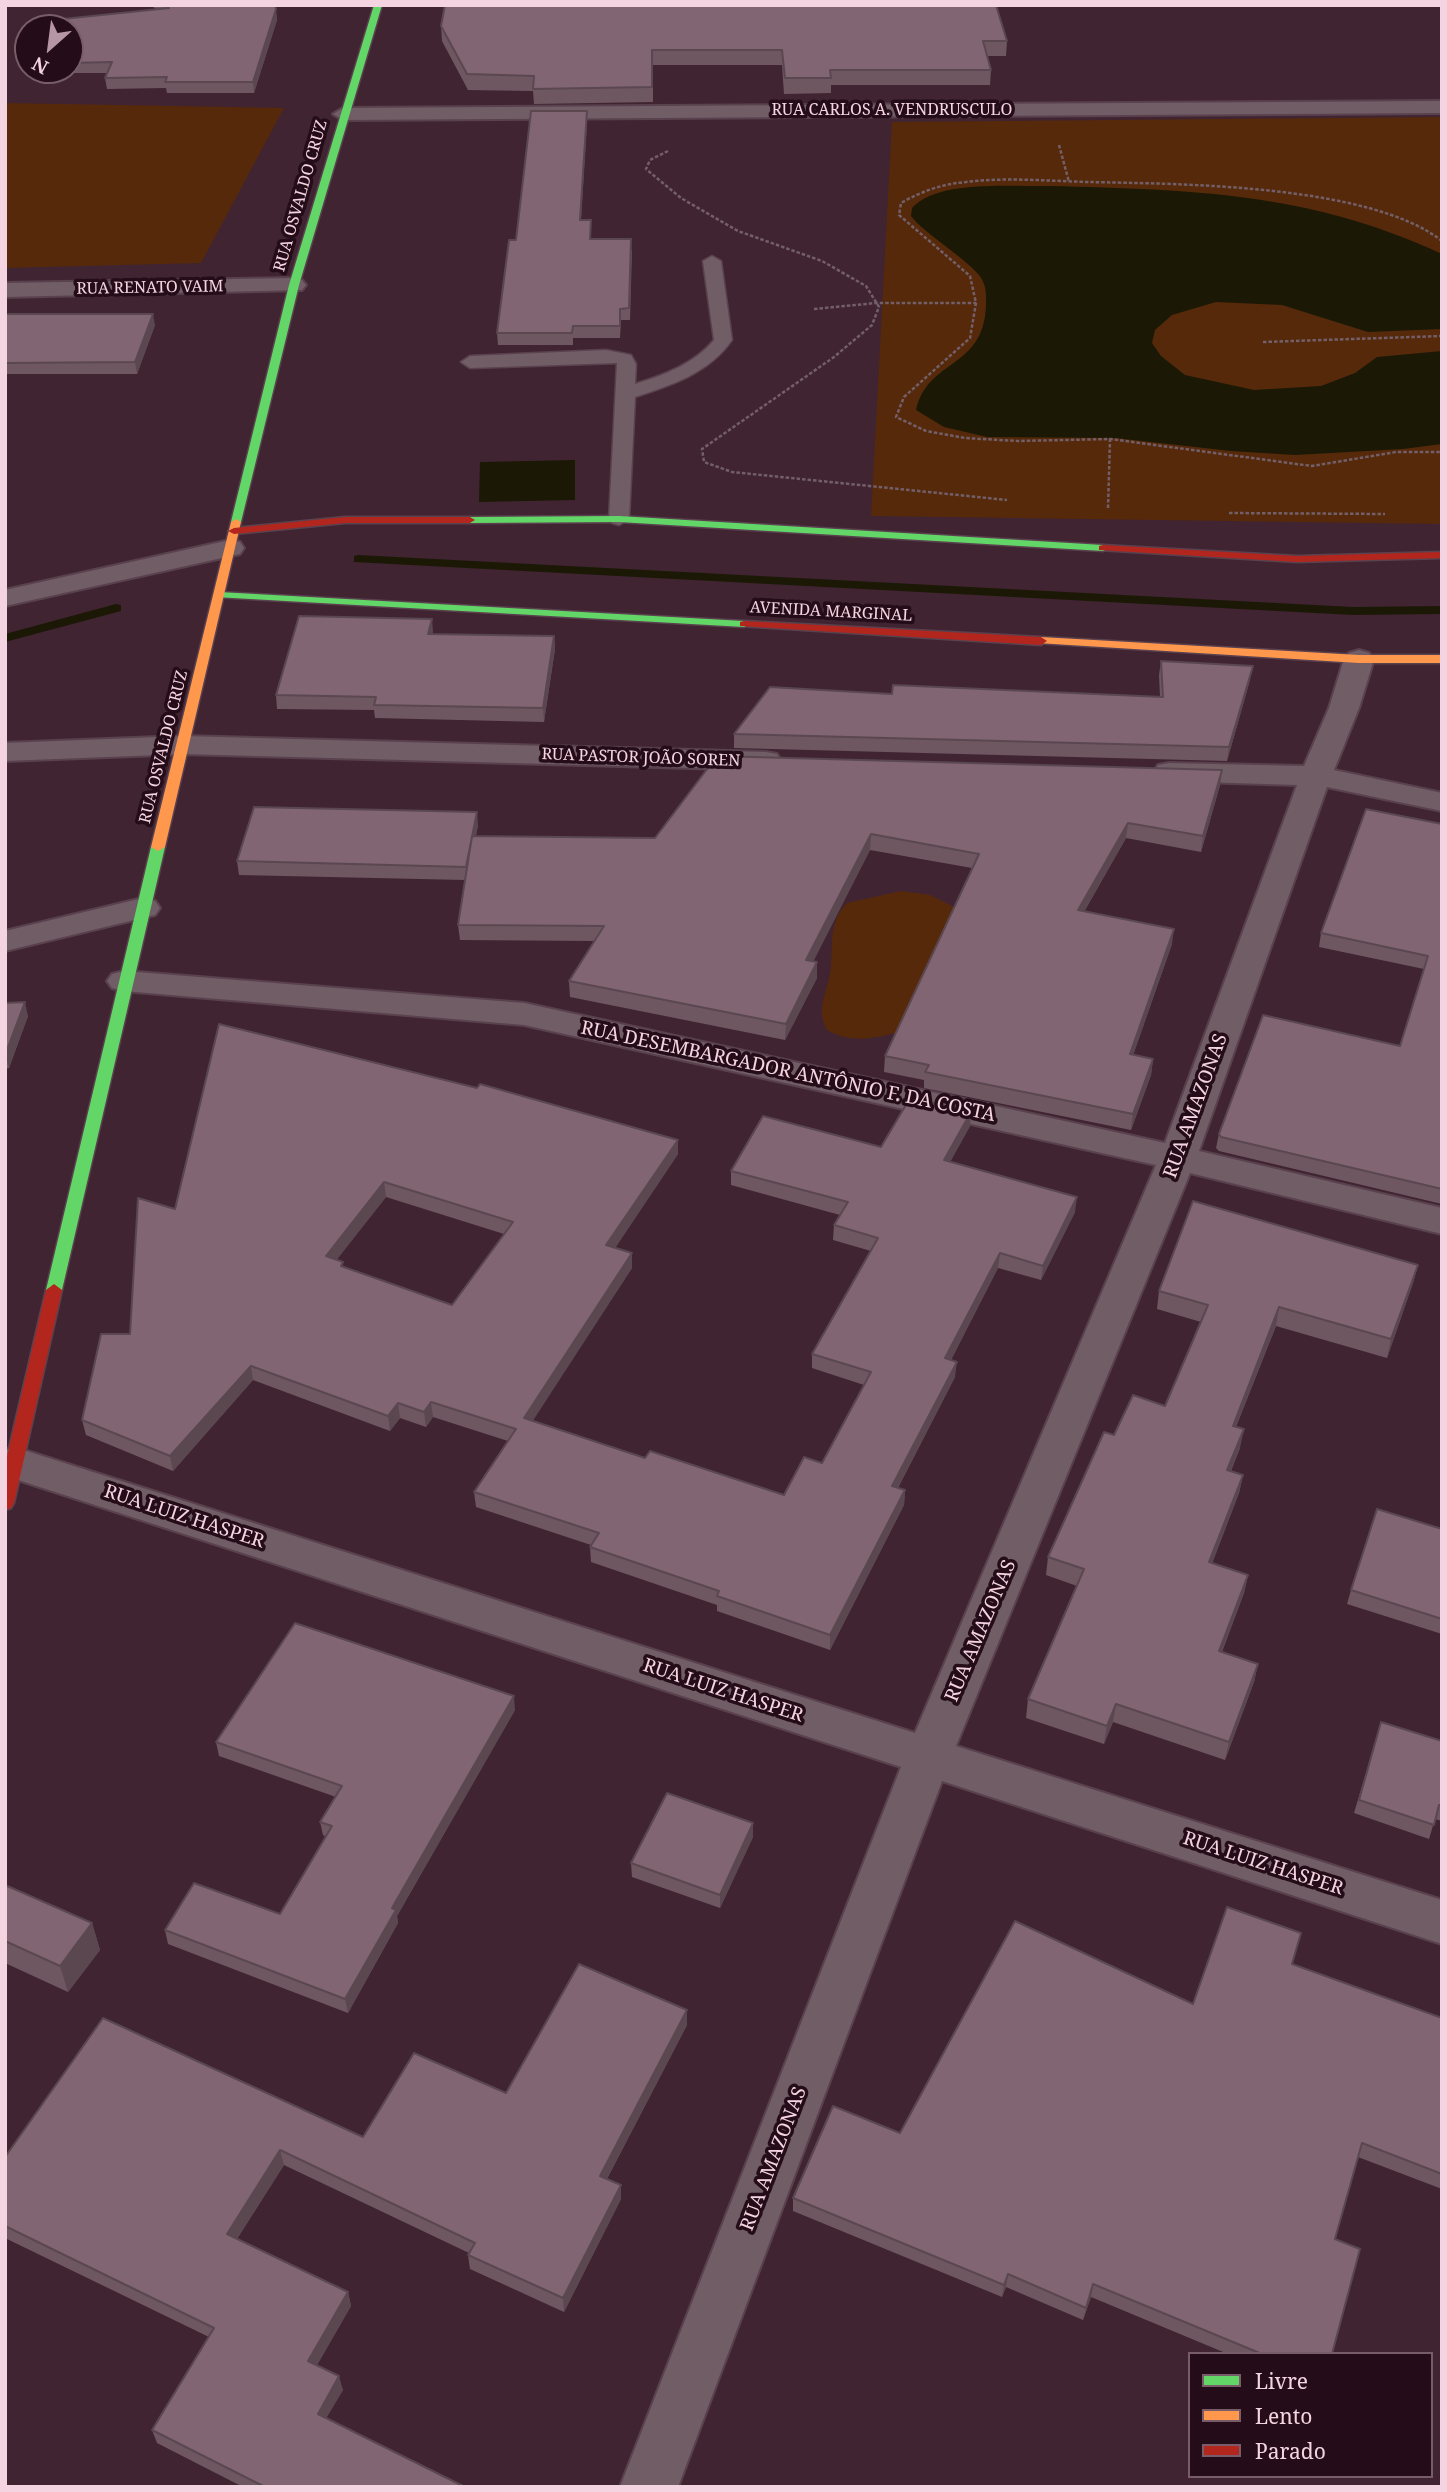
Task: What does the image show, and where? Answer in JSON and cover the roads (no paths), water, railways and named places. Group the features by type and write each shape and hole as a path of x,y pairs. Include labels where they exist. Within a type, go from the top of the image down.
{"main road":[{"name":"RUA OSVALDO CRUZ","path":"9,1477 124,981 184,745 294,285 343,114 378,5"},
{"path":"232,539 345,520 620,519 1297,559 1442,555"},
{"name":"AVENIDA MARGINAL","path":"219,595 1359,659 1442,659"}],"street":[{"name":"RUA CARLOS A. VENDRUSCULO","path":"343,114 1442,107"},
{"name":"RUA RENATO VAIM","path":"5,290 294,285"},
{"path":"5,598 232,539"},
{"name":"RUA AMAZONAS","path":"649,2487 928,1757 1178,1158 1359,659"},
{"name":"RUA PASTOR JOÃO SOREN","path":"5,752 184,745 799,762"},
{"path":"1135,771 1317,776 1442,802"},
{"path":"5,942 143,908"},
{"name":"RUA DESEMBARGADOR ANTÔNIO F. DA COSTA","path":"124,981 524,1014 1178,1158 1442,1221"},
{"name":"RUA LUIZ HASPER","path":"9,1477 928,1757 1442,1922"}],"lane":[{"path":"626,394 664,381 712,354 723,340 712,261"},
{"path":"470,362 617,356 627,364 620,519"}],"waterway":[{"path":"358,559 1353,611 1442,610"},
{"path":"5,638 116,608"}]}
